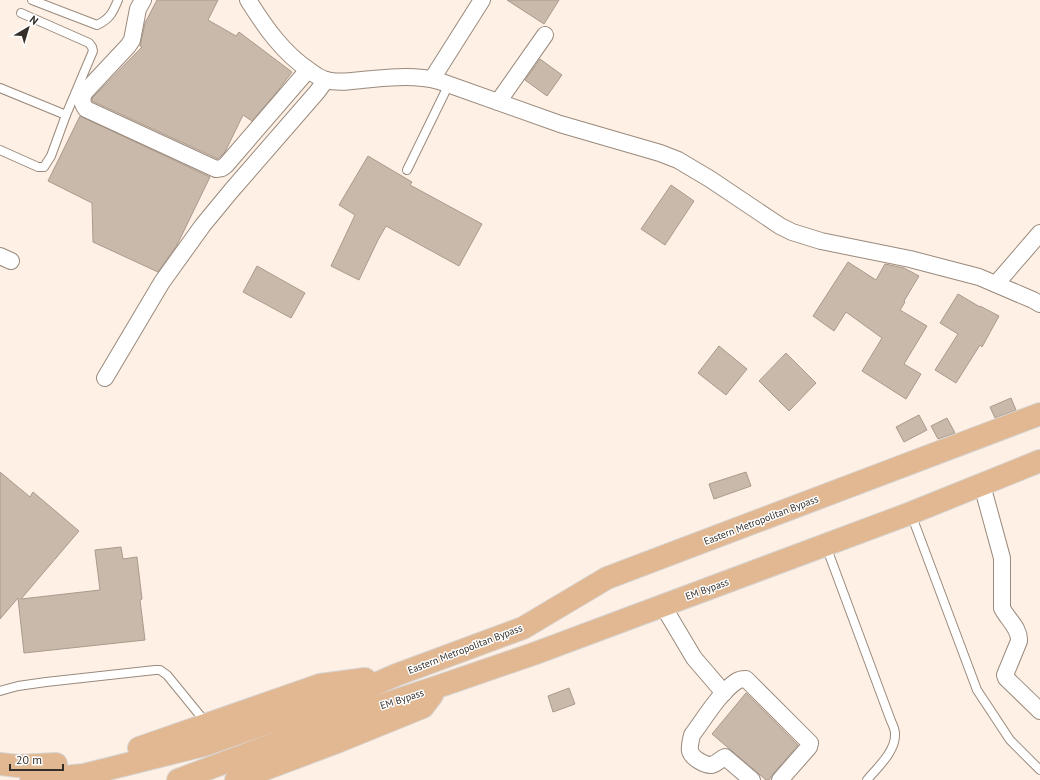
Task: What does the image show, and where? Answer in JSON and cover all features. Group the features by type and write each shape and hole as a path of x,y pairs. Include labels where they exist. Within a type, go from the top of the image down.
{"main road":[{"name":"Eastern Metropolitan Bypass","path":"178,780 303,732 366,700 396,675 523,628 607,578 1040,414"},
{"name":"EM Bypass","path":"366,700 437,687 536,653 911,513 1040,461"},
{"path":"523,628 536,653"},
{"path":"0,764 18,766 76,763 134,750 320,685 396,675"},
{"path":"236,780 424,707 437,687"},
{"name":"Eastern Metropolitan Bypass","path":"31,780 84,775 204,745 366,700"}],"street":[{"path":"143,0 138,9 132,40 84,93 82,100 83,104 86,109 216,169 222,168 226,165 308,70"},
{"path":"248,0 274,38 290,55 316,76 326,80 341,82 400,77 420,77 449,84 560,124 660,153 678,160 710,179 780,226 792,232 821,241 910,259 979,277 1040,304"},
{"path":"432,79 482,0"},
{"path":"498,102 545,35"},
{"path":"105,378 162,282 203,226 326,80"},
{"path":"996,284 1040,233"},
{"path":"982,485 1002,558 1002,608 1020,636 1005,675 1006,678 1040,711"},
{"path":"663,606 694,658 724,692"},
{"path":"752,780 725,757 710,765 700,762 690,751 690,741 692,735 724,692 738,680 742,679 746,679 810,743 810,747 780,780"}],"lane":[{"path":"32,0 97,25 105,21 113,12 118,0"},
{"path":"0,150 38,167 44,167 51,156 66,115 93,51 92,46 89,43 21,13"},
{"path":"407,170 449,84"},
{"path":"0,88 66,115"},
{"path":"911,513 977,690 1010,740 1040,770"},
{"path":"826,545 892,721 895,734 892,747 884,761 867,780"},
{"path":"0,691 18,686 46,682 160,670 167,675 208,725"}],"building":[{"path":"157,0 218,0 208,20 236,36 239,32 292,72 252,121 243,115 225,152 218,159 92,101 92,98 142,47 140,46 145,23"},
{"path":"507,0 559,0 544,24"},
{"path":"540,59 562,75 547,96 525,80"},
{"path":"80,116 210,177 177,245 158,272 93,242 92,203 48,181"},
{"path":"368,156 412,182 410,185 482,224 459,266 386,226 359,280 331,266 355,215 339,205"},
{"path":"671,185 694,201 665,245 641,229"},
{"path":"848,262 876,280 885,264 904,268 919,276 900,310 927,326 904,364 921,374 906,399 862,371 882,338 846,312 834,331 813,316"},
{"path":"257,266 305,293 291,318 243,292"},
{"path":"958,294 999,316 982,347 980,345 956,383 935,370 958,334 940,323"},
{"path":"719,346 747,369 726,395 698,373"},
{"path":"786,353 816,383 789,411 759,381"},
{"path":"1011,398 1016,410 995,418 990,407"},
{"path":"919,415 927,430 904,442 896,427"},
{"path":"947,418 955,433 938,439 931,426"},
{"path":"0,472 30,497 33,492 79,531 21,599 100,590 95,550 121,547 123,559 137,557 145,640 24,653 18,598 0,619"},
{"path":"746,472 751,486 714,499 709,484"},
{"path":"569,688 575,704 553,712 548,696"},
{"path":"746,693 798,745 769,780 766,780 712,734"}]}
